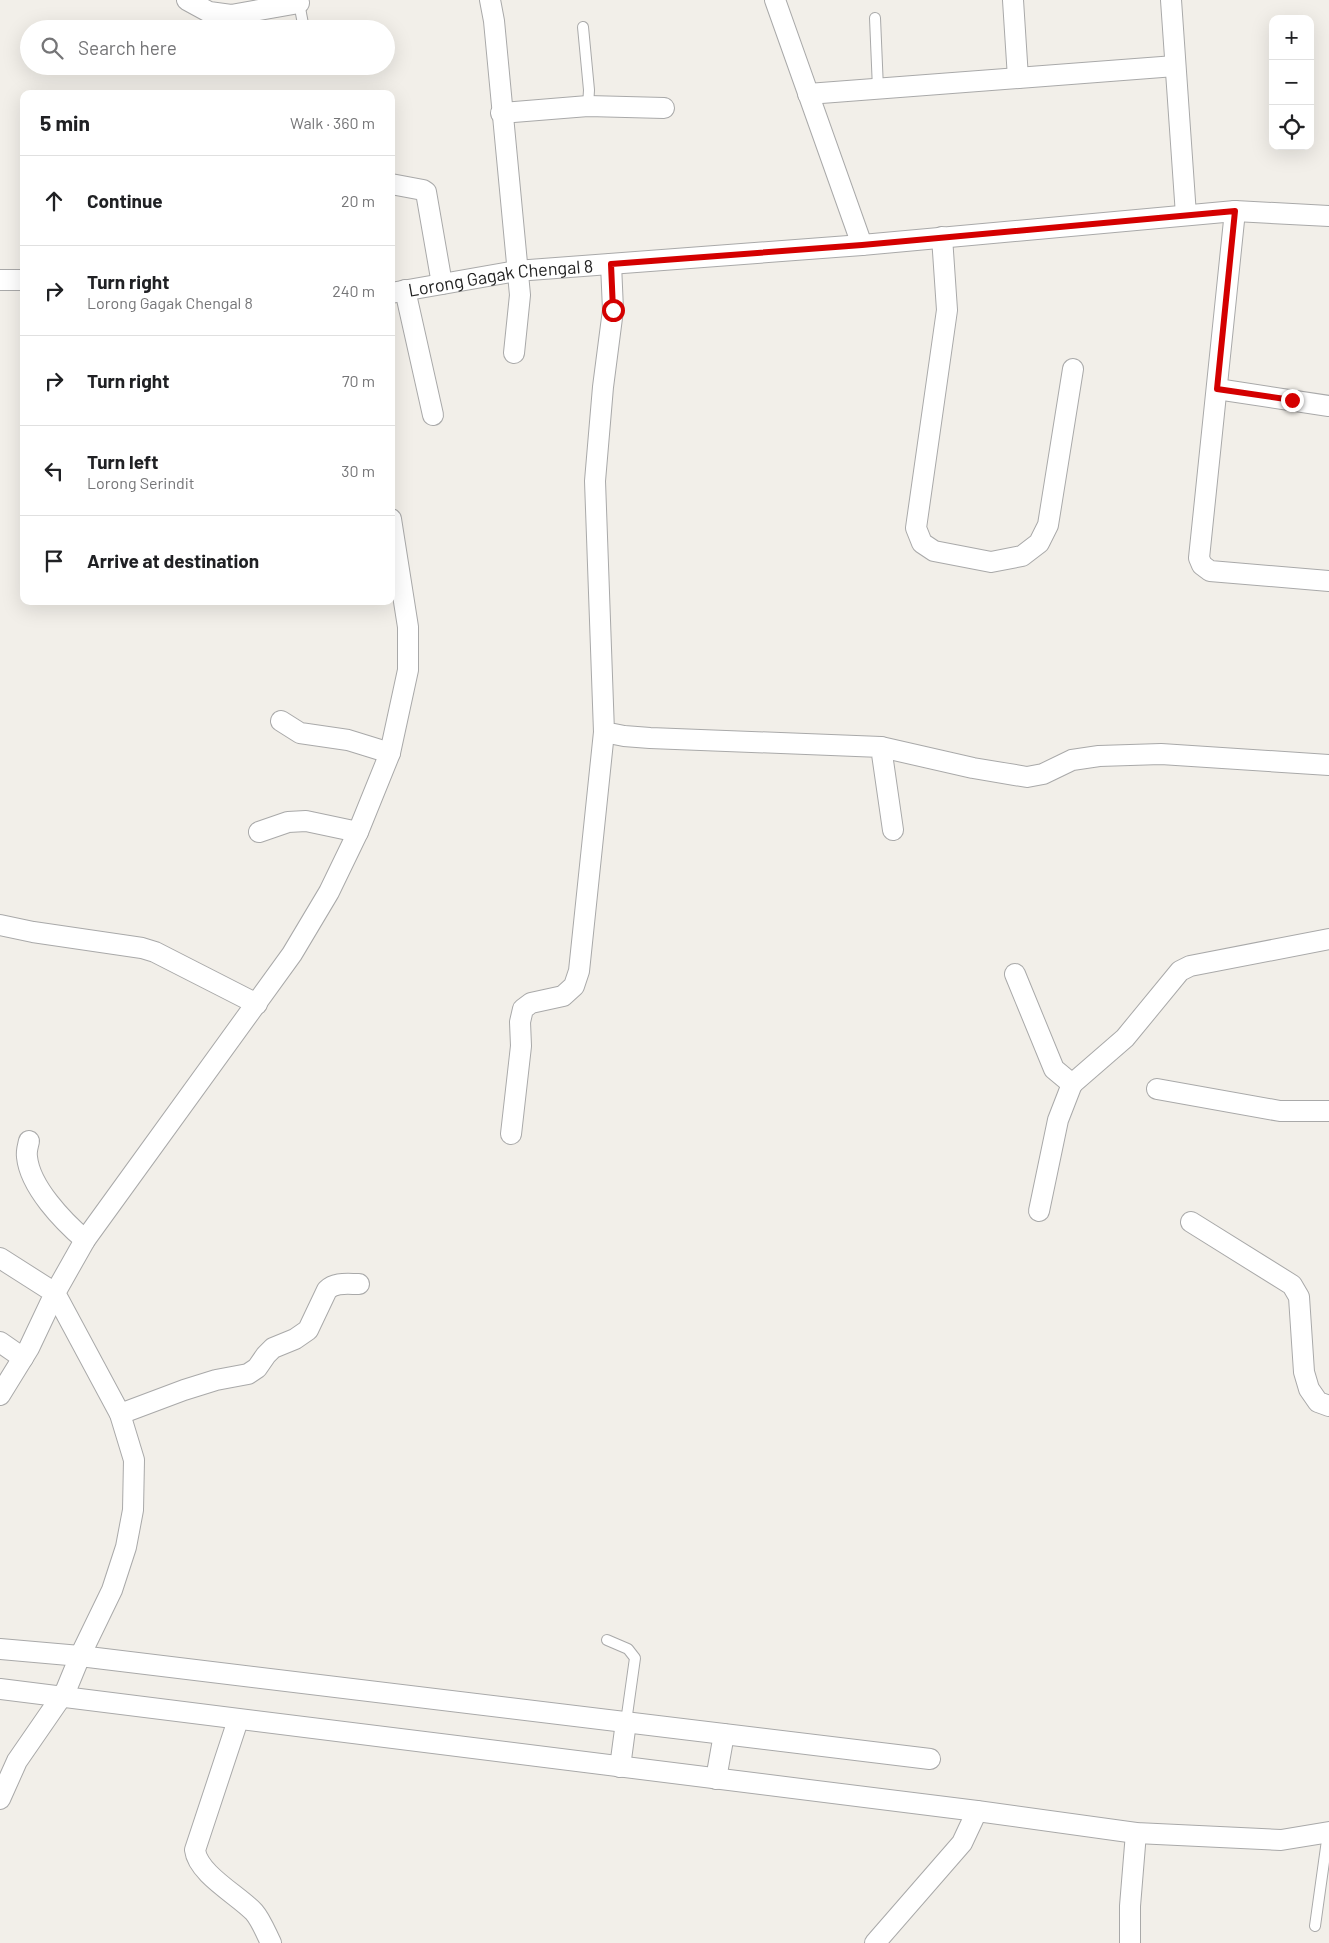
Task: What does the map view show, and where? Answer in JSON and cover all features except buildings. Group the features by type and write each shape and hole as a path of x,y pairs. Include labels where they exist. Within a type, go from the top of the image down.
{"street":[{"path":"187,0 209,12 231,15 299,2"},
{"path":"490,0 494,21 520,306 514,353"},
{"path":"775,0 862,245"},
{"path":"1013,0 1018,78"},
{"path":"1171,0 1186,215"},
{"path":"808,94 1176,66"},
{"path":"501,113 588,106 664,108"},
{"path":"395,185 426,192 442,284"},
{"path":"1235,211 1199,558 1202,565 1210,571 1329,581"},
{"name":"Lorong Gagak Chengal 8","path":"398,291 516,271 862,245 1235,211 1329,216"},
{"path":"942,237 947,310 916,528 922,543 934,551 991,562 1022,556 1039,543 1048,525 1073,368"},
{"path":"511,1134 521,1046 520,1022 523,1009 531,1003 563,996 574,986 579,971 604,732 595,481 603,387 613,310 611,264"},
{"path":"0,280 20,280"},
{"path":"398,291 433,415"},
{"path":"1217,389 1329,406"},
{"path":"0,1395 23,1358 55,1293 86,1240 292,954 329,892 358,832 390,752 408,670 408,627 395,544"},
{"path":"281,721 300,733 348,740 390,752"},
{"path":"604,732 650,738 881,747 973,768 1027,777 1043,774 1072,760 1133,754 1160,754 1329,765"},
{"path":"881,747 893,830"},
{"path":"259,832 288,822 306,821 358,832"},
{"path":"0,925 33,932 142,948 155,952 257,1004"},
{"path":"1039,1211 1048,1160 1058,1120 1072,1084 1125,1038 1180,971 1190,966 1329,939"},
{"path":"1015,974 1054,1069 1072,1084"},
{"path":"1157,1089 1280,1111 1329,1111"},
{"path":"29,1141 27,1155 34,1177 60,1215 86,1240"},
{"path":"1191,1222 1292,1286 1299,1297 1304,1372 1309,1389 1318,1402 1329,1406"},
{"path":"0,1258 55,1293 120,1414 134,1460 133,1510 126,1546 112,1590 64,1694 17,1761 0,1799"},
{"path":"120,1414 184,1390 216,1380 248,1374 257,1368 266,1355 274,1348 295,1339 308,1330 327,1290 331,1286 359,1284"},
{"path":"0,1342 23,1358"},
{"path":"0,1649 930,1759"},
{"path":"0,1690 64,1694 238,1720 977,1811 1136,1833 1281,1840 1329,1833"},
{"path":"238,1720 195,1850 196,1857 224,1889 254,1912 271,1943"},
{"path":"620,1767 626,1722"},
{"path":"716,1779 724,1734"},
{"path":"875,1943 962,1844 977,1811"},
{"path":"1130,1943 1130,1906 1136,1833"}],"lane":[{"path":"299,2 302,20"},
{"path":"875,18 878,89"},
{"path":"584,27 589,90 588,106"},
{"path":"607,1640 628,1649 635,1658 626,1722"},
{"path":"1315,1926 1329,1833"}],"route":[{"path":"613,310 611,264 862,245 1235,211 1217,389 1292,400"}]}
